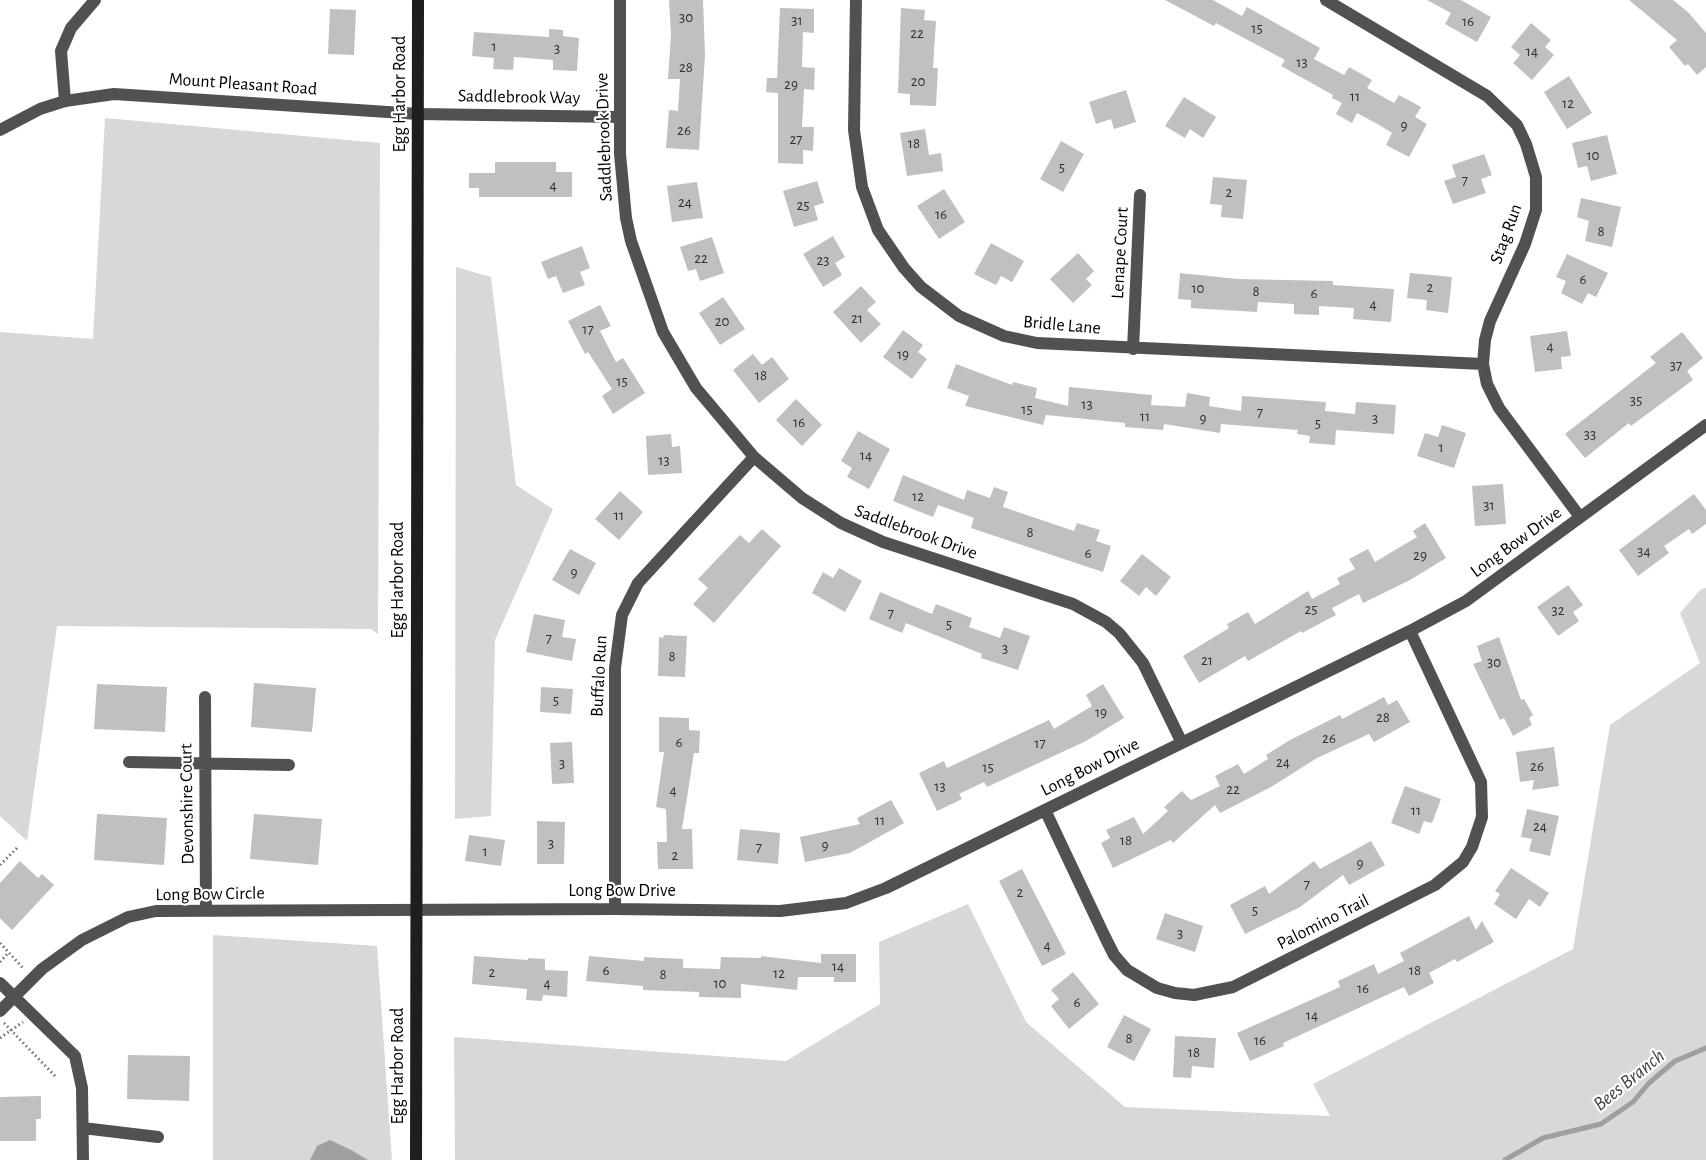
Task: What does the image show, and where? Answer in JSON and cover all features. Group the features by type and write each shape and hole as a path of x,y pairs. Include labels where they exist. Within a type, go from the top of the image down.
{"main road":[{"name":"Egg Harbor Road","path":"416,1160 418,0"}],"street":[{"path":"65,101 61,51 72,28 95,0"},
{"name":"Saddlebrook Drive","path":"621,0 619,117 626,218 637,260 663,332 696,388 754,457 802,498 861,533 1073,604 1106,622 1119,633 1143,663 1181,741"},
{"name":"Bridle Lane","path":"856,0 854,130 862,188 878,230 904,268 921,287 959,316 1004,336 1037,343 1483,364"},
{"name":"Stag Run","path":"1326,0 1487,96 1516,125 1526,144 1536,177 1536,210 1525,244 1490,321 1485,340 1483,364 1487,384 1499,408 1580,517"},
{"name":"Mount Pleasant Road","path":"0,130 40,110 65,101 114,94 418,114"},
{"name":"Saddlebrook Way","path":"418,114 619,117"},
{"name":"Lenape Court","path":"1133,349 1140,195"},
{"name":"Long Bow Drive","path":"417,909 780,911 846,903 886,888 1181,741 1410,632 1466,601 1706,425"},
{"name":"Buffalo Run","path":"615,909 615,668 622,615 638,583 754,457"},
{"name":"Palomino Trail","path":"1044,810 1109,946 1127,970 1157,988 1175,993 1194,995 1233,987 1435,885 1463,862 1472,847 1482,817 1482,782 1410,632"},
{"name":"Devonshire Court","path":"205,697 207,910"},
{"path":"129,762 289,765"},
{"name":"Long Bow Circle","path":"0,1011 32,980 82,940 128,917 156,911 417,909"},
{"path":"0,983 16,996 32,1016 75,1056 82,1088 83,1160"},
{"path":"83,1128 159,1137"}],"path":[{"path":"0,865 18,847"},
{"path":"0,943 32,980"},
{"path":"0,962 10,952"},
{"path":"0,1038 32,1016"},
{"path":"0,1019 57,1077"}],"shaded area":[{"path":"105,118 380,143 378,634 371,629 57,626 27,841 0,816 0,332 93,339"},
{"path":"456,267 491,277 516,485 553,509 495,640 491,816 455,819"},
{"path":"1706,588 1706,1160 455,1160 454,1037 786,1061 880,1004 879,942 968,904 1026,1022 1125,1107 1330,1116 1313,1084 1573,949 1610,725 1700,663 1680,613 1701,589"},
{"path":"213,935 377,946 392,1160 213,1160"},
{"path":"330,1140 368,1160 310,1160 317,1146"}],"building":[{"path":"669,0 703,0 705,55 699,150 666,148 669,110 678,111 680,79 668,79 671,34"},
{"path":"1165,0 1213,0 1242,16 1247,7 1320,48 1314,59 1344,75 1349,67 1372,80 1367,88 1394,103 1399,95 1421,107 1415,117 1427,124 1409,157 1386,145 1392,133 1381,126 1357,113 1352,123 1336,114 1342,103 1332,98 1333,95 1281,66 1285,60 1216,23 1214,26"},
{"path":"1427,0 1461,0 1491,17 1477,42 1445,24 1451,13"},
{"path":"1629,0 1673,0 1689,13 1706,33 1706,67 1697,75 1688,64 1685,66 1669,47 1677,40"},
{"path":"780,8 814,9 814,33 803,32 802,67 815,68 814,90 804,89 802,127 814,127 813,151 803,150 803,164 778,163 778,93 766,92 767,78 777,78"},
{"path":"901,8 925,10 924,20 936,21 933,68 938,68 936,106 910,105 910,94 898,93"},
{"path":"330,9 356,10 354,55 328,54"},
{"path":"1531,23 1551,40 1545,47 1554,55 1532,80 1513,63 1520,55 1511,47"},
{"path":"549,29 563,30 563,36 579,38 577,71 553,70 553,60 514,57 513,70 493,69 494,58 472,56 474,32 549,37"},
{"path":"1569,76 1592,113 1567,129 1544,92"},
{"path":"1126,90 1136,122 1114,129 1111,119 1096,124 1089,102"},
{"path":"1184,97 1216,117 1203,138 1190,129 1185,138 1165,126"},
{"path":"925,129 929,155 941,153 943,171 907,176 900,133"},
{"path":"1607,135 1617,174 1591,181 1587,166 1578,168 1572,143"},
{"path":"1061,141 1084,154 1063,192 1040,179"},
{"path":"1484,154 1492,175 1481,179 1486,193 1453,204 1444,181 1456,177 1452,165"},
{"path":"495,162 556,162 556,172 572,172 572,197 479,197 479,188 469,188 469,173 495,173"},
{"path":"1213,177 1247,180 1243,219 1221,217 1222,205 1210,204"},
{"path":"817,181 824,203 814,206 818,220 794,227 783,191"},
{"path":"697,182 703,218 672,222 667,186"},
{"path":"944,189 965,222 939,239 917,206"},
{"path":"1581,198 1621,207 1612,247 1585,241 1589,221 1577,217"},
{"path":"833,236 845,257 835,263 842,275 823,287 803,254"},
{"path":"712,237 724,273 700,281 696,269 688,271 680,247"},
{"path":"991,243 1024,261 1012,282 1001,276 996,285 974,274"},
{"path":"582,246 590,268 580,272 585,285 563,293 556,276 548,279 541,262"},
{"path":"1078,253 1094,271 1086,279 1092,285 1073,303 1050,279"},
{"path":"1567,254 1608,273 1596,297 1588,293 1582,304 1561,293 1566,281 1556,277"},
{"path":"1180,273 1238,279 1333,281 1333,285 1394,289 1391,322 1353,319 1354,308 1319,306 1319,315 1294,314 1294,304 1258,302 1257,312 1191,308 1191,300 1178,299"},
{"path":"1410,273 1452,277 1448,313 1426,310 1427,300 1407,298"},
{"path":"861,286 876,302 867,310 881,324 861,343 833,312"},
{"path":"723,297 745,329 720,345 699,313"},
{"path":"600,305 611,326 600,331 616,362 623,358 645,393 613,414 602,396 612,389 588,352 585,354 568,321"},
{"path":"903,330 923,345 918,352 927,359 912,379 883,357"},
{"path":"1567,331 1571,356 1561,357 1562,369 1535,372 1530,336"},
{"path":"1682,332 1703,358 1687,371 1693,380 1631,426 1629,423 1585,458 1565,434 1656,363 1650,357"},
{"path":"753,354 762,365 772,357 789,379 759,403 733,370"},
{"path":"956,364 1012,385 1013,382 1037,388 1035,398 1068,406 1069,387 1152,395 1151,405 1185,407 1187,393 1210,397 1209,406 1241,411 1242,396 1326,402 1325,411 1355,414 1356,402 1396,405 1394,434 1336,430 1335,445 1309,443 1310,436 1297,434 1298,430 1221,424 1220,433 1164,424 1163,430 1125,427 1125,423 1046,415 1043,425 965,406 969,396 947,388"},
{"path":"796,399 822,425 802,446 776,420"},
{"path":"1442,425 1466,433 1454,468 1417,456 1425,433 1438,437"},
{"path":"858,431 890,449 869,489 847,477 852,468 841,461"},
{"path":"671,434 672,447 680,446 682,473 648,475 646,436"},
{"path":"903,475 964,500 967,490 990,498 994,487 1008,492 1003,507 1074,531 1077,523 1100,530 1096,541 1111,546 1103,572 971,528 974,518 938,505 933,517 893,501"},
{"path":"1503,484 1506,524 1475,526 1472,486"},
{"path":"620,491 643,512 619,540 595,519"},
{"path":"1694,494 1706,510 1706,524 1692,534 1689,529 1664,546 1669,553 1638,576 1619,550"},
{"path":"1425,523 1446,558 1410,580 1363,603 1359,594 1332,608 1336,615 1302,633 1301,631 1248,661 1245,656 1199,683 1183,656 1229,628 1227,624 1248,612 1255,624 1308,591 1312,599 1340,584 1337,578 1355,569 1349,559 1368,549 1375,562 1417,537 1413,531"},
{"path":"762,529 781,546 714,623 693,604 708,588 698,579 740,535 749,543"},
{"path":"570,549 596,563 579,595 552,580"},
{"path":"1142,554 1171,577 1156,596 1146,587 1139,596 1120,581"},
{"path":"839,568 862,581 845,612 812,593 823,572 833,578"},
{"path":"1568,585 1583,605 1573,612 1579,621 1558,636 1537,607"},
{"path":"880,592 932,614 936,604 972,618 969,627 1000,638 1004,627 1030,636 1018,670 981,658 982,654 906,623 902,633 869,619"},
{"path":"534,614 565,620 562,637 576,639 572,661 526,652"},
{"path":"664,635 687,636 685,677 658,676 659,637 663,638"},
{"path":"1499,637 1521,700 1524,699 1533,715 1529,718 1532,725 1513,736 1504,718 1500,720 1473,664 1482,661 1477,646"},
{"path":"254,683 316,688 312,732 251,727"},
{"path":"97,684 167,687 165,732 94,729"},
{"path":"1103,684 1124,718 1086,741 987,787 984,782 959,794 962,799 937,811 919,773 944,761 947,768 1049,720 1054,729 1092,706 1086,695"},
{"path":"541,687 573,689 571,714 540,712"},
{"path":"1384,697 1388,705 1397,700 1410,722 1374,742 1369,734 1317,758 1271,787 1220,813 1215,805 1173,843 1171,840 1113,868 1101,843 1110,838 1106,830 1134,817 1143,834 1168,811 1164,807 1182,791 1191,800 1220,786 1215,776 1238,764 1244,774 1268,759 1266,755 1290,740 1340,715 1342,719"},
{"path":"659,717 689,718 689,730 700,731 699,753 694,753 682,829 692,829 693,869 658,869 657,842 667,842 666,809 656,807 664,752 659,752"},
{"path":"572,742 574,783 552,784 550,743"},
{"path":"1554,747 1559,786 1532,790 1534,780 1520,782 1516,752"},
{"path":"1405,786 1441,799 1432,823 1424,821 1419,834 1391,823"},
{"path":"891,800 904,823 850,853 805,862 800,837 860,824 857,818"},
{"path":"1527,809 1559,816 1550,856 1529,851 1532,839 1521,837"},
{"path":"97,814 167,818 164,865 94,860"},
{"path":"254,814 322,819 318,865 250,859"},
{"path":"537,821 565,822 564,864 537,864"},
{"path":"740,829 780,833 778,864 737,860"},
{"path":"469,835 505,840 501,866 465,861"},
{"path":"1371,841 1385,865 1349,885 1343,875 1300,907 1245,934 1230,905 1265,886 1269,894 1314,861 1320,869"},
{"path":"20,861 38,878 42,874 54,885 12,930 0,918 0,883"},
{"path":"1511,868 1549,893 1540,907 1529,899 1516,919 1494,904 1500,894 1495,891"},
{"path":"1022,869 1066,954 1042,966 999,881"},
{"path":"1165,913 1203,926 1195,952 1156,939"},
{"path":"1469,916 1476,930 1482,921 1494,942 1457,962 1455,959 1429,973 1434,983 1409,996 1404,987 1283,1043 1284,1046 1250,1061 1237,1033 1340,987 1338,981 1374,964 1378,974 1404,961 1400,953"},
{"path":"821,954 856,954 856,982 834,982 834,977 798,977 797,990 741,984 741,998 699,997 699,992 643,990 643,986 586,981 589,956 644,961 644,957 683,959 683,968 720,969 721,957 761,958 761,956 821,963"},
{"path":"474,956 545,959 545,970 568,971 567,997 543,995 542,1001 526,1000 527,989 472,984"},
{"path":"1073,972 1099,1004 1069,1029 1051,1006 1059,999 1051,990"},
{"path":"1124,1015 1151,1029 1134,1061 1107,1047"},
{"path":"1175,1036 1216,1038 1214,1068 1192,1066 1191,1078 1173,1077"},
{"path":"128,1055 190,1056 189,1101 127,1099"},
{"path":"41,1096 41,1119 36,1119 36,1141 0,1141 0,1097"}],"waterway":[{"name":"Bees Branch","path":"1505,1160 1543,1138 1601,1124 1633,1102 1649,1083 1675,1061 1706,1048"}]}
